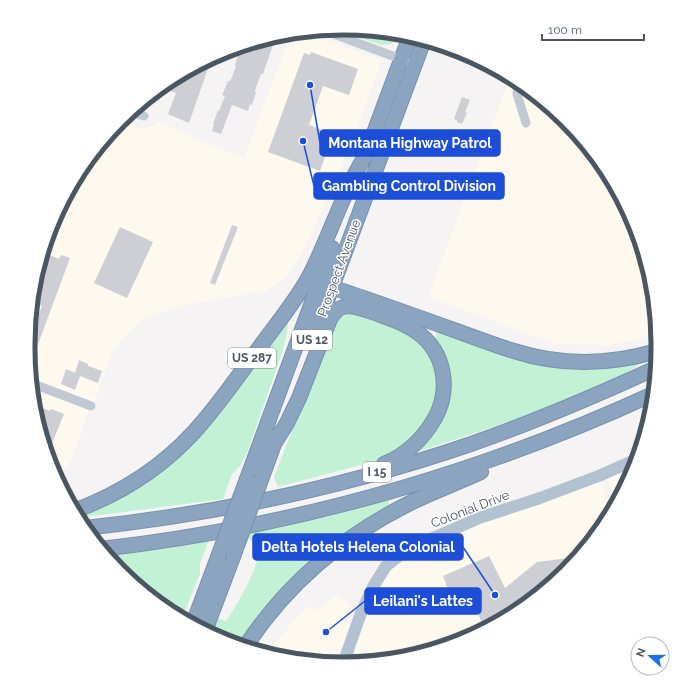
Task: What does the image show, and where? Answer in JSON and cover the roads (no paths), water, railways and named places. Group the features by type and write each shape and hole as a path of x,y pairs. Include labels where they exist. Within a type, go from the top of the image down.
{"highway":[{"name":"Prospect Avenue","path":"195,619 408,42"},
{"name":"Prospect Avenue","path":"207,625 422,45"},
{"name":"US 287","path":"80,508 114,493 146,474 186,441 212,411 306,282 346,192 368,150"},
{"path":"312,302 320,291 326,288 332,288 504,348 542,358 577,362 604,362 651,353"},
{"path":"274,444 287,423 299,398 328,322 338,309 346,306 359,308 402,323 421,335 430,343 437,354 444,378 443,396 440,408 434,420 418,441 403,454 387,462 302,492"},
{"name":"I 15","path":"92,527 198,513 302,492 380,472 470,444 558,411 650,371"},
{"name":"I 15","path":"108,548 194,536 316,511 413,485 508,454 647,397"},
{"path":"244,641 310,570 357,533 408,504 484,471 508,454"},
{"path":"248,642 269,613"}],"main road":[{"name":"Colonial Drive","path":"346,657 361,613 373,587 386,566 399,556 417,545 479,518 540,498 601,475 630,462"}],"street":[{"path":"337,35 415,64"},
{"path":"517,90 517,94 526,123"},
{"path":"137,114 144,116"},
{"path":"38,386 91,406"}],"place":[{"name":"Montana Highway Patrol","path":"310,85"},
{"name":"Gambling Control Division","path":"303,141"},
{"name":"Delta Hotels Helena Colonial","path":"495,595"},
{"name":"Leilani's Lattes","path":"326,632"}]}
